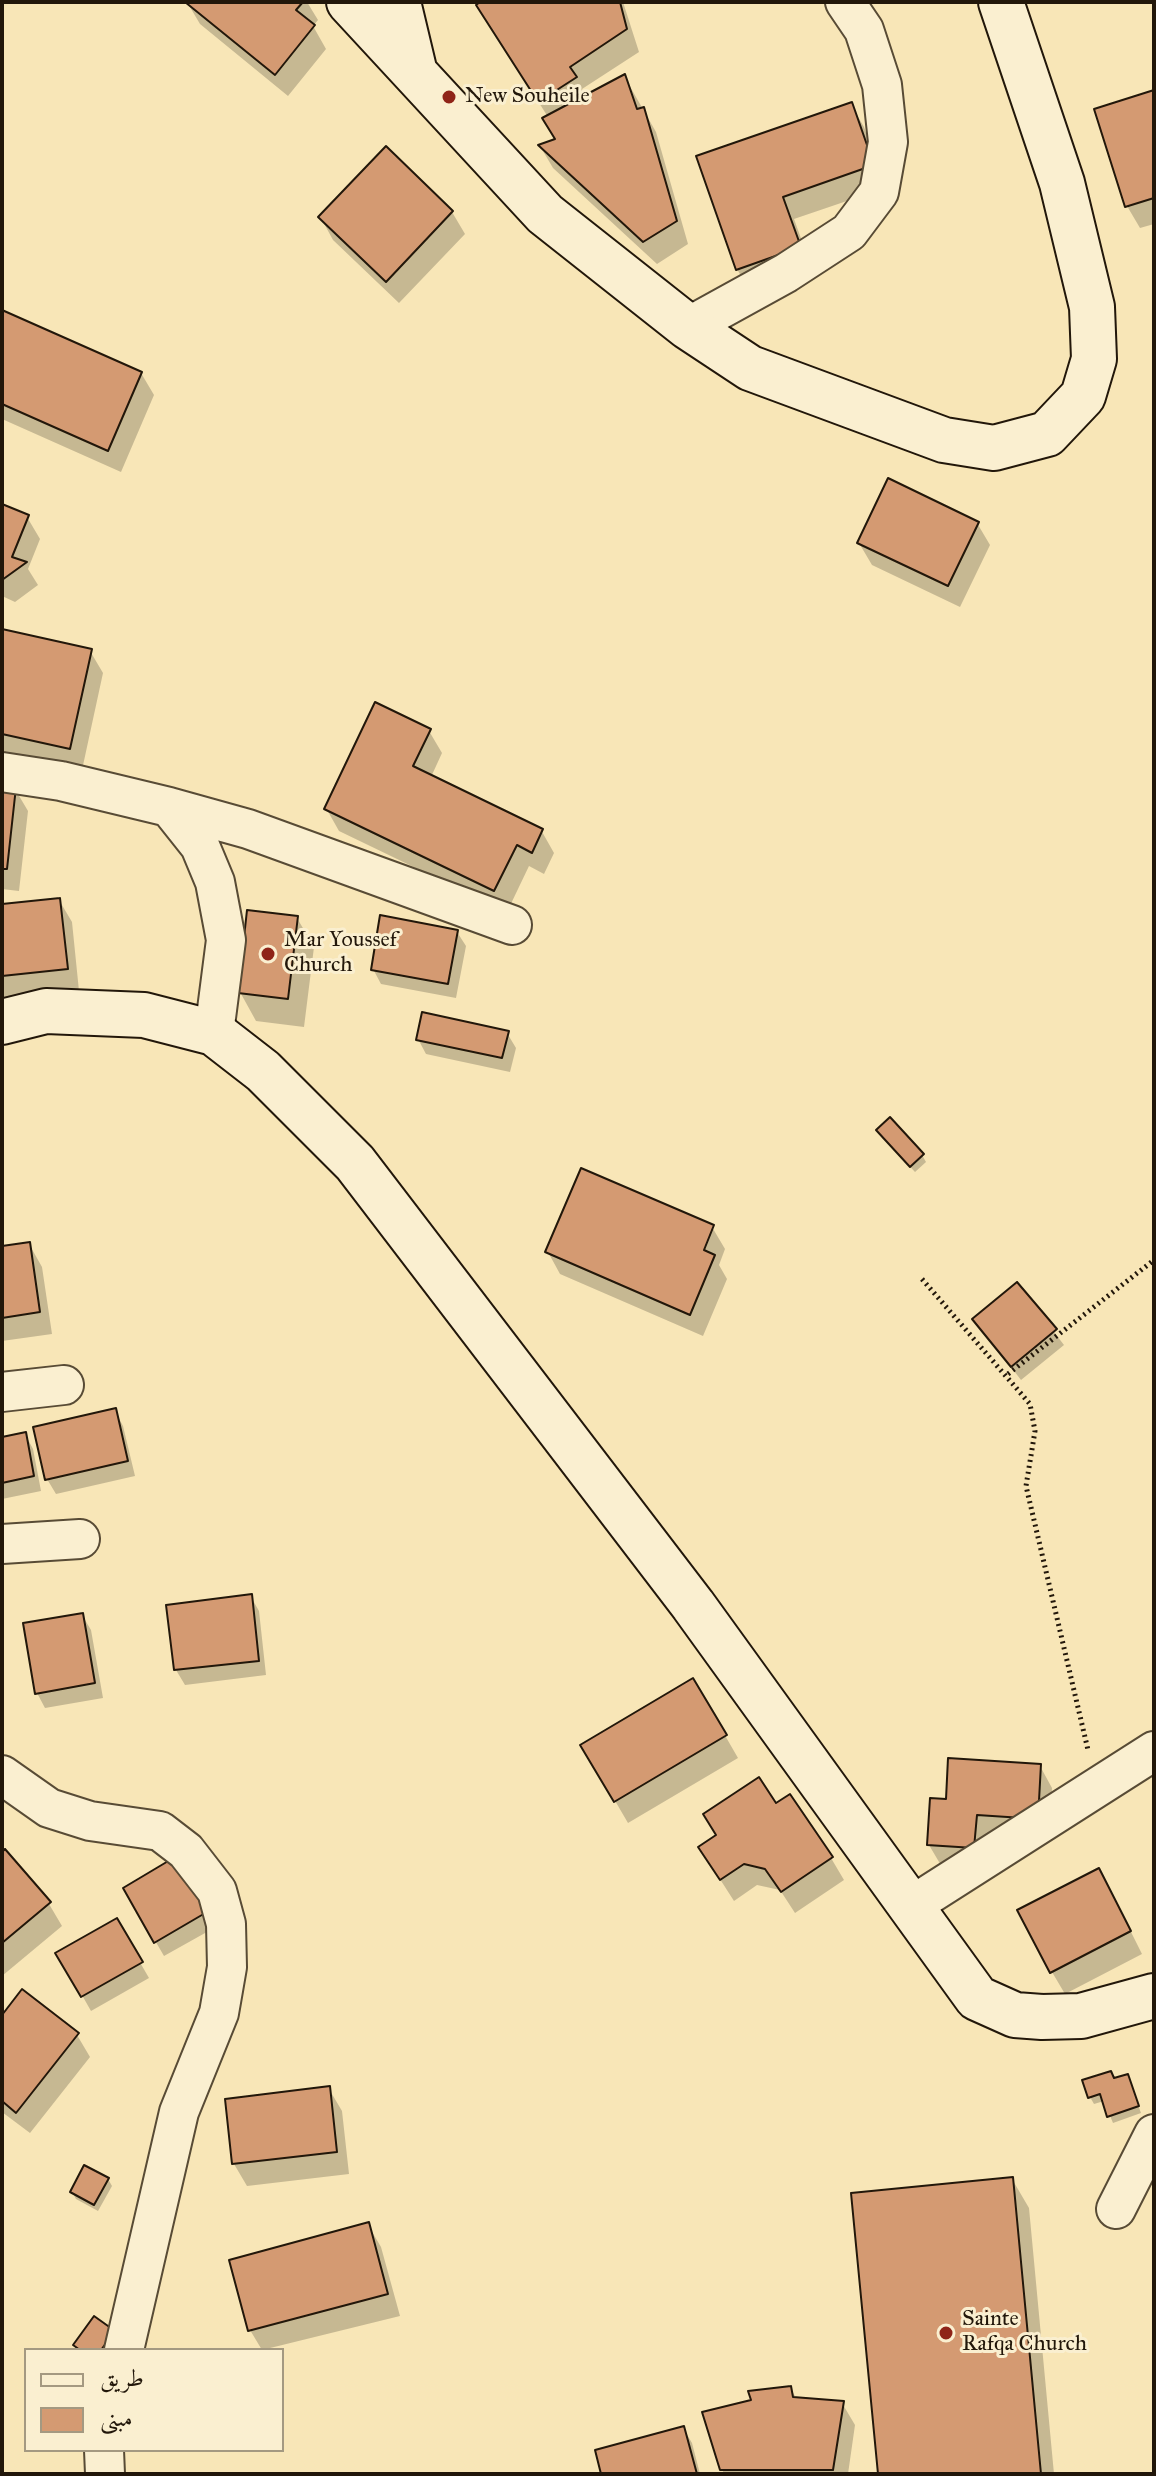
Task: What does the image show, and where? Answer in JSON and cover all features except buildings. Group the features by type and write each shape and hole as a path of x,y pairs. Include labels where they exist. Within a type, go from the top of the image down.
{"street":[{"path":"349,2 545,214 688,327 750,368 944,440 994,448 1047,434 1083,396 1094,359 1092,307 1062,183 1001,2"},
{"path":"398,2 414,69"},
{"path":"688,327 786,273 849,232 879,192 888,142 882,85 864,30 845,2"},
{"path":"2,772 61,781 248,829 512,925"},
{"path":"169,807 200,846 215,882 226,940 214,1033"},
{"path":"2,1022 46,1011 144,1015 214,1033 263,1071 355,1163 693,1605 977,1998 1015,2015 1081,2016 1154,1996"},
{"path":"2,1392 64,1385"},
{"path":"2,1544 80,1539"},
{"path":"911,1906 1154,1751"},
{"path":"2,1775 49,1808 90,1821 160,1831 186,1851 217,1891 226,1924 227,1967 219,2013 179,2112 124,2348"},
{"path":"1116,2209 1154,2134"},
{"path":"104,2452 105,2474"}],"path":[{"path":"1008,1374 1154,1260"},
{"path":"922,1279 1008,1374 1030,1404 1035,1431 1026,1486 1097,1786"}],"place":[{"name":"New Souheile","path":"449,97"},
{"name":"Mar Youssef Church","path":"268,954"},
{"name":"Sainte Rafqa Church","path":"946,2333"}]}
